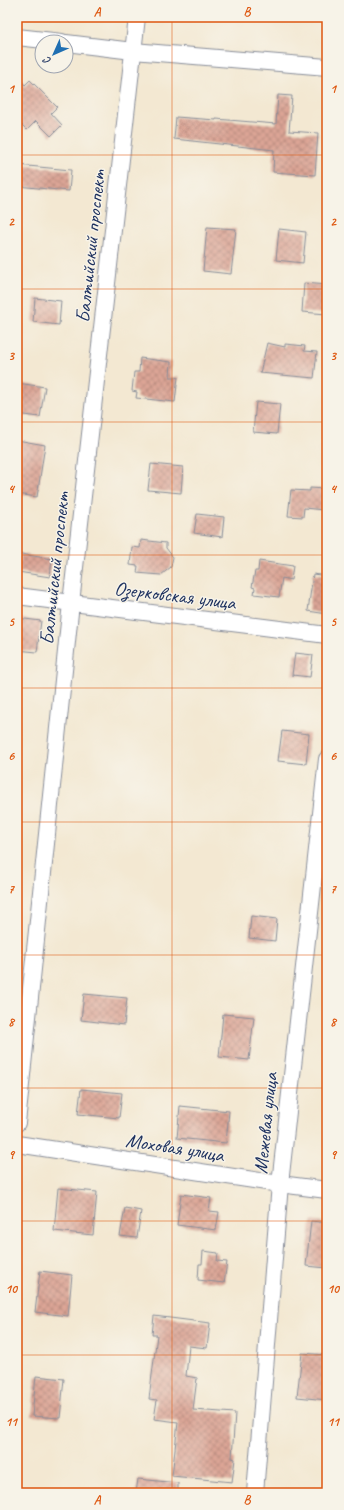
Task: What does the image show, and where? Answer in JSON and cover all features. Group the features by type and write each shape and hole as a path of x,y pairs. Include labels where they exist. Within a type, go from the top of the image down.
{"street":[{"name":"Балтийский проспект","path":"17,1123 71,603 137,17"},
{"path":"17,36 34,38"},
{"path":"74,43 134,51 327,67"},
{"name":"Озерковская улица","path":"17,596 327,635"},
{"name":"Межевая улица","path":"255,1493 280,1184 327,759"},
{"name":"Моховая улица","path":"17,1144 327,1190"}],"building":[{"path":"17,76 25,85 30,80 57,107 51,113 62,125 51,136 36,121 27,130 17,120"},
{"path":"278,95 292,96 289,131 318,133 315,175 273,172 274,150 174,139 176,117 276,124"},
{"path":"17,165 71,170 69,191 17,186"},
{"path":"207,227 236,229 231,274 203,271"},
{"path":"279,229 306,232 303,263 276,260"},
{"path":"304,283 327,285 327,314 302,312"},
{"path":"35,298 61,301 59,325 33,322"},
{"path":"267,343 285,347 285,344 305,346 304,351 317,352 314,378 260,373"},
{"path":"140,358 171,362 170,377 178,377 175,402 136,398 137,392 132,391 134,372 139,372"},
{"path":"17,383 45,387 40,417 17,414"},
{"path":"256,402 280,404 277,434 253,432"},
{"path":"17,440 45,445 37,497 17,494"},
{"path":"151,464 183,467 181,493 148,490"},
{"path":"310,488 326,489 324,510 304,508 303,517 288,516 291,490 310,491"},
{"path":"197,514 224,517 222,537 194,533"},
{"path":"141,540 166,543 166,548 173,557 171,567 161,575 137,573 138,566 130,565 132,547 140,548"},
{"path":"21,554 52,559 50,577 18,572"},
{"path":"259,561 293,566 291,580 282,578 279,597 254,594 255,588 252,587 255,571 258,571"},
{"path":"313,574 327,576 327,614 308,611"},
{"path":"17,618 41,621 37,652 17,650"},
{"path":"295,653 313,655 310,677 292,675"},
{"path":"282,731 309,734 306,764 278,761"},
{"path":"251,916 277,919 275,941 249,938"},
{"path":"84,994 127,998 124,1025 81,1020"},
{"path":"223,1014 254,1017 249,1060 219,1057"},
{"path":"81,1089 122,1093 119,1118 78,1114"},
{"path":"180,1106 229,1111 226,1143 177,1138"},
{"path":"58,1188 97,1192 93,1235 54,1231"},
{"path":"181,1194 211,1198 209,1211 219,1212 216,1230 177,1225"},
{"path":"125,1208 141,1211 137,1238 120,1236"},
{"path":"311,1221 327,1223 327,1268 306,1266"},
{"path":"203,1251 218,1253 217,1261 227,1262 224,1283 198,1280 199,1264 202,1264"},
{"path":"40,1271 72,1275 68,1316 35,1312"},
{"path":"154,1316 210,1323 207,1348 189,1346 186,1376 197,1378 193,1410 235,1413 232,1458 235,1459 232,1482 172,1476 178,1422 154,1419 157,1400 149,1399 157,1335 152,1335"},
{"path":"302,1353 327,1355 327,1400 297,1397"},
{"path":"36,1376 64,1379 60,1418 32,1416"},
{"path":"138,1479 178,1483 178,1493 136,1493"}]}
